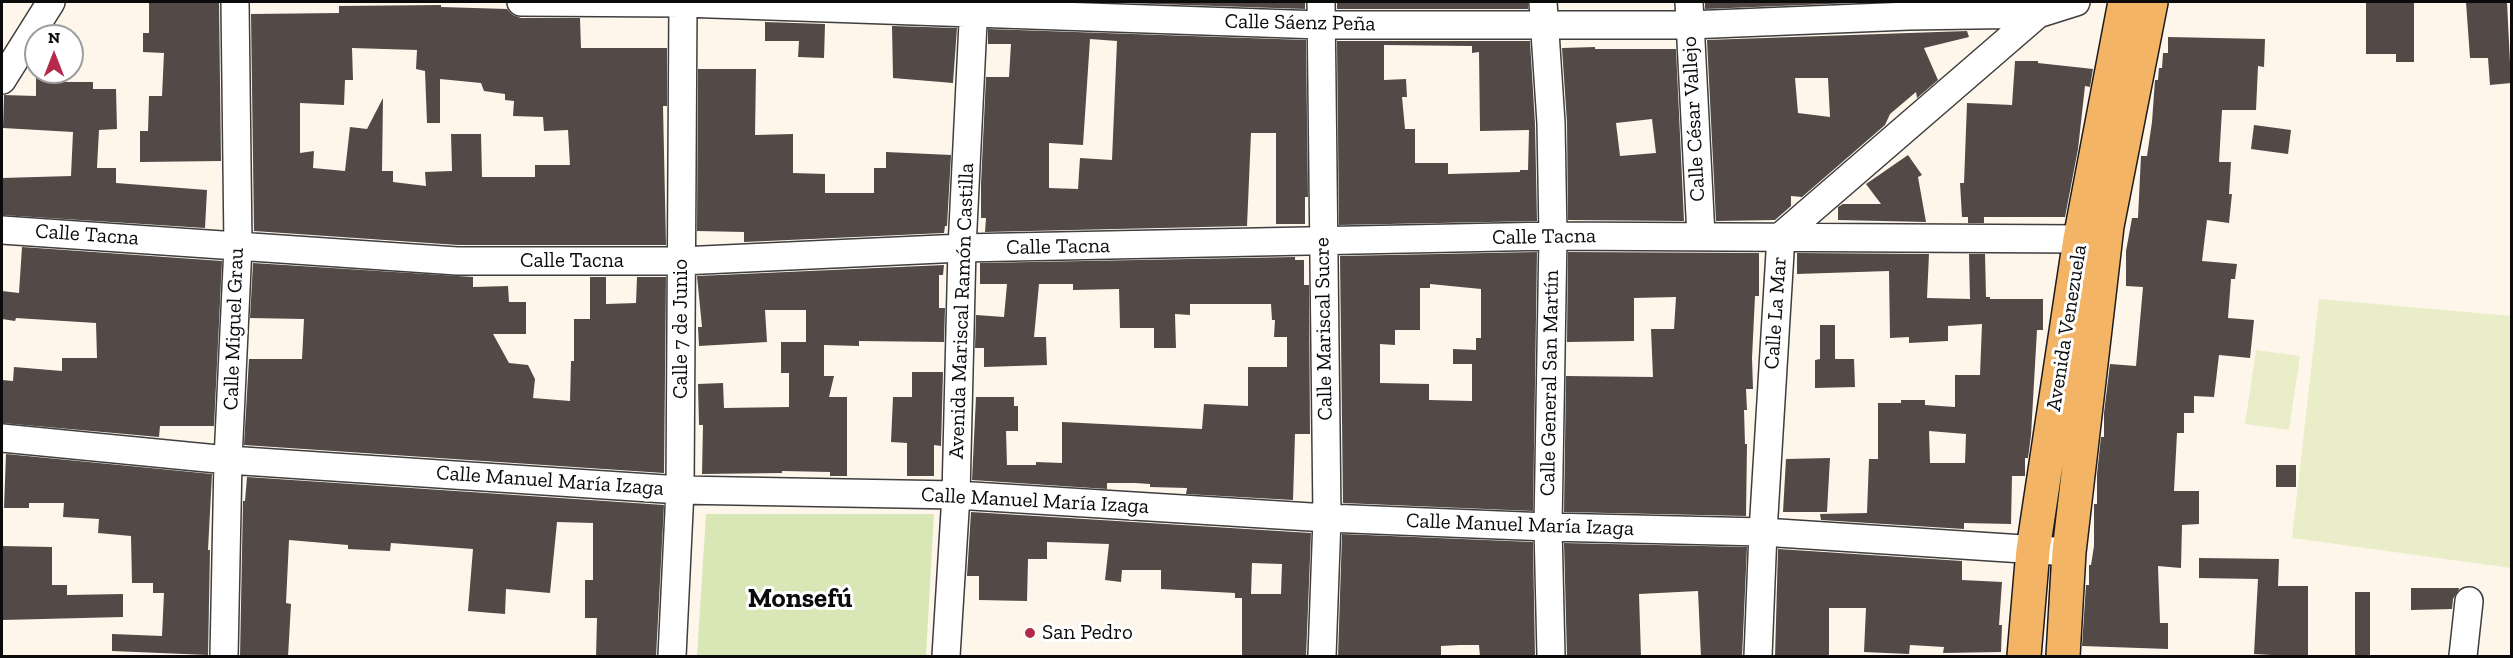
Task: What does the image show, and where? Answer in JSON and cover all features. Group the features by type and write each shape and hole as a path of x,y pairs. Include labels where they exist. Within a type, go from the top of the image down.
{"main road":[{"name":"Avenida Venezuela","path":"2024,657 2033,550 2080,239 2126,2"},
{"name":"Avenida Venezuela","path":"2062,657 2069,552 2107,226 2151,2"}],"street":[{"path":"2,80 51,2"},
{"name":"Calle Miguel Grau","path":"224,657 228,460 238,246 235,2"},
{"name":"Calle Sáenz Peña","path":"521,2 683,2 1321,13 1689,13 1909,16 2038,14 2076,2"},
{"name":"Calle 7 de Junio","path":"672,657 680,489 683,2"},
{"name":"Avenida Mariscal Ramón Castilla","path":"946,657 956,495 962,249 974,7"},
{"name":"Calle Mariscal Sucre","path":"1321,13 1327,518 1322,657"},
{"name":"Calle General San Martín","path":"1544,13 1551,123 1553,236 1548,527 1551,657"},
{"name":"Calle César Vallejo","path":"1689,13 1701,236"},
{"name":"Calle La Mar","path":"1758,657 1763,532 1781,236 2038,14"},
{"name":"Calle Tacna","path":"2,230 457,261 681,261 962,249 1553,236 2080,239"},
{"name":"Calle Manuel María Izaga","path":"2,438 228,460 680,489 956,495 1327,518 1548,527 1763,532 2069,552"},
{"path":"2463,657 2469,601"}],"green space":[{"path":"2319,299 2511,316 2511,568 2292,538"},
{"path":"2256,350 2300,356 2289,430 2245,424"},
{"path":"706,514 934,514 926,656 697,656"}],"building":[{"path":"149,2 219,2 221,161 140,162 140,131 148,131 149,96 162,96 164,53 143,52 143,33 149,33"},
{"path":"1096,2 1305,2 1305,9"},
{"path":"1337,2 1528,2 1528,9 1337,9"},
{"path":"1705,2 1878,2 1705,9"},
{"path":"2366,2 2414,2 2414,62 2396,62 2396,54 2366,54"},
{"path":"2466,2 2507,2 2511,83 2490,85 2488,58 2470,58"},
{"path":"441,5 441,7 507,9 513,15 521,18 580,18 581,48 667,48 667,106 663,106 666,245 458,245 254,231 251,14 339,13 339,6","holes":["352,48 417,50 416,69 425,71 427,123 440,123 440,79 481,83 484,91 505,94 505,100 514,101 513,116 543,117 544,131 568,130 570,165 535,165 535,177 482,177 481,134 451,134 452,171 425,172 426,186 393,182 393,171 382,171 383,98 367,129 350,127 345,171 313,168 314,151 300,153 300,103 344,105 345,80 353,80"]},
{"path":"765,22 825,24 824,58 798,57 799,41 765,41"},
{"path":"892,26 957,28 953,83 893,78"},
{"path":"988,29 1306,40 1308,197 1305,197 1305,224 1276,224 1276,133 1251,133 1247,226 985,232 986,218 981,218 981,184 986,77 1009,77 1011,44 988,44","holes":["1090,39 1117,41 1112,160 1080,158 1078,189 1049,188 1049,143 1083,145"]},
{"path":"1967,31 1969,37 1924,48 1938,80 1917,98 1916,92 1890,114 1885,125 1802,197 1791,196 1791,206 1775,220 1716,221 1707,40","holes":["1795,78 1828,78 1830,117 1798,113"]},
{"path":"2168,37 2265,39 2264,67 2258,66 2256,110 2222,110 2219,162 2231,162 2229,194 2232,194 2229,223 2207,220 2202,261 2237,264 2235,279 2231,279 2228,318 2254,320 2250,358 2219,355 2214,397 2194,396 2194,413 2184,413 2184,433 2177,433 2174,491 2199,491 2199,524 2182,525 2181,568 2158,566 2160,623 2168,623 2168,649 2082,646 2086,585 2089,585 2089,565 2091,565 2094,546 2094,504 2097,504 2097,474 2101,437 2104,437 2104,413 2110,364 2136,366 2143,287 2126,286 2126,251 2132,218 2138,218 2141,156 2147,156 2155,80 2158,80 2159,68 2162,68 2163,53 2168,53"},
{"path":"1337,41 1530,41 1537,221 1339,225","holes":["1384,45 1472,46 1472,53 1479,52 1480,131 1529,130 1528,170 1448,174 1448,163 1415,163 1415,129 1405,129 1402,97 1407,97 1406,79 1384,80"]},
{"path":"1562,48 1676,49 1684,221 1568,220 1567,123","holes":["1652,119 1656,153 1620,156 1616,123"]},
{"path":"2015,61 2038,61 2038,63 2093,69 2090,87 2085,86 2078,149 2065,217 1984,217 1984,223 1968,223 1968,217 1962,217 1960,183 1964,183 1967,103 2012,105"},
{"path":"698,69 756,69 755,135 793,134 793,173 825,174 825,193 874,193 874,168 886,168 886,152 951,155 947,226 945,226 944,233 744,242 744,232 697,231"},
{"path":"93,82 93,89 116,89 117,129 99,130 97,168 116,168 116,183 207,190 205,228 2,215 2,178 71,176 73,132 3,128 4,95 36,96 36,84"},
{"path":"2254,125 2291,130 2288,154 2251,149"},
{"path":"1908,155 1922,175 1918,177 1926,222 1838,220 1838,207 1843,204 1881,204 1866,184"},
{"path":"22,247 222,261 214,426 160,426 159,437 2,423 2,380 13,381 14,367 62,371 62,358 97,358 96,323 2,319 2,291 19,293"},
{"path":"1537,252 1533,511 1343,503 1340,256","holes":["1430,284 1481,289 1481,338 1476,338 1476,350 1453,349 1453,364 1472,364 1472,401 1429,400 1429,384 1380,383 1380,344 1395,345 1395,330 1420,330 1420,288 1430,288"]},
{"path":"1568,252 1759,253 1759,296 1755,296 1752,358 1753,389 1746,389 1747,410 1744,410 1745,444 1747,444 1746,516 1564,512 1566,376 1653,377 1651,329 1674,329 1676,297 1634,298 1634,341 1567,342"},
{"path":"1797,253 1929,254 1927,298 1970,299 1969,254 1985,254 1986,297 1990,299 2043,299 2043,330 2037,330 2028,458 2025,458 2025,476 2012,476 2011,524 1964,523 1964,529 1821,520 1820,514 1867,513 1869,459 1878,459 1878,403 1925,400 1925,405 1955,407 1955,375 1980,375 1982,324 1948,326 1948,341 1909,343 1909,337 1890,338 1889,271 1797,274","holes":["1929,431 1966,434 1965,463 1930,463"]},
{"path":"1295,257 1295,260 1304,260 1304,285 1309,285 1310,434 1295,434 1293,500 1186,494 1187,488 1150,487 1150,484 1135,483 1107,483 1107,489 972,480 976,397 1014,397 1014,406 1018,406 1018,431 1006,431 1007,465 1036,465 1036,462 1062,463 1062,422 1202,429 1204,404 1248,406 1248,367 1287,367 1287,337 1274,337 1275,320 1272,320 1271,304 1190,304 1190,315 1175,314 1176,348 1154,348 1154,328 1120,328 1119,289 1073,290 1073,284 1039,284 1034,337 1046,337 1047,365 984,367 984,348 975,348 976,315 1004,317 1007,284 980,284 980,263"},
{"path":"253,263 473,277 473,287 508,286 509,302 526,302 526,334 493,334 509,363 528,365 535,379 533,398 570,401 571,361 574,361 574,319 590,319 590,277 606,277 606,304 636,303 637,277 666,277 664,473 244,445 249,359 302,359 304,319 250,318"},
{"path":"944,265 943,275 939,275 939,308 945,308 944,342 859,341 859,346 824,345 824,376 834,376 829,397 847,397 847,476 830,476 830,472 782,471 782,473 702,474 703,425 699,425 698,384 723,383 724,408 789,407 789,373 781,373 781,342 806,342 806,310 765,310 767,342 699,346 698,327 702,327 697,276"},
{"path":"1820,325 1835,325 1835,359 1854,359 1855,387 1815,388 1815,360 1820,359"},
{"path":"912,372 943,372 941,446 934,445 934,476 907,476 907,443 891,442 893,397 912,397"},
{"path":"6,454 212,474 208,550 210,550 208,655 112,651 112,634 162,636 164,593 153,593 153,583 132,583 131,536 98,533 99,519 63,517 64,503 29,503 29,508 4,508"},
{"path":"1830,458 1827,512 1783,512 1786,459"},
{"path":"2276,465 2296,465 2296,487 2276,487"},
{"path":"247,477 664,505 656,657 596,657 597,618 585,618 585,580 593,580 593,523 557,522 550,593 506,589 505,614 468,611 473,549 391,543 390,551 348,549 348,545 289,540 286,603 291,604 288,657 240,657 243,501 245,501"},
{"path":"971,512 1311,533 1306,657 1242,657 1242,598 1235,598 1235,593 1161,589 1161,570 1122,570 1121,582 1105,580 1109,544 1047,542 1047,559 1028,559 1027,601 979,600 979,576 967,576","holes":["1252,563 1282,564 1281,594 1251,594"]},
{"path":"1342,534 1533,542 1535,657 1480,657 1479,645 1459,645 1441,646 1441,657 1338,657"},
{"path":"1564,543 1747,547 1742,657 1701,657 1698,591 1639,594 1641,657 1567,657"},
{"path":"2,546 52,547 52,585 67,585 67,595 123,594 123,617 2,620"},
{"path":"1778,549 1962,561 1962,580 2002,582 1999,625 2002,625 2001,652 1943,653 1944,647 1910,645 1909,654 1864,652 1866,608 1829,608 1829,657 1775,657"},
{"path":"2199,558 2279,559 2278,586 2308,586 2308,657 2254,654 2258,579 2199,578"},
{"path":"2411,588 2459,589 2453,599 2452,609 2411,610"},
{"path":"2355,592 2370,592 2370,657 2355,657"}],"place":[{"name":"San Pedro","path":"1030,633"}],"district":[{"name":"Monsefú","path":"800,599"}]}
